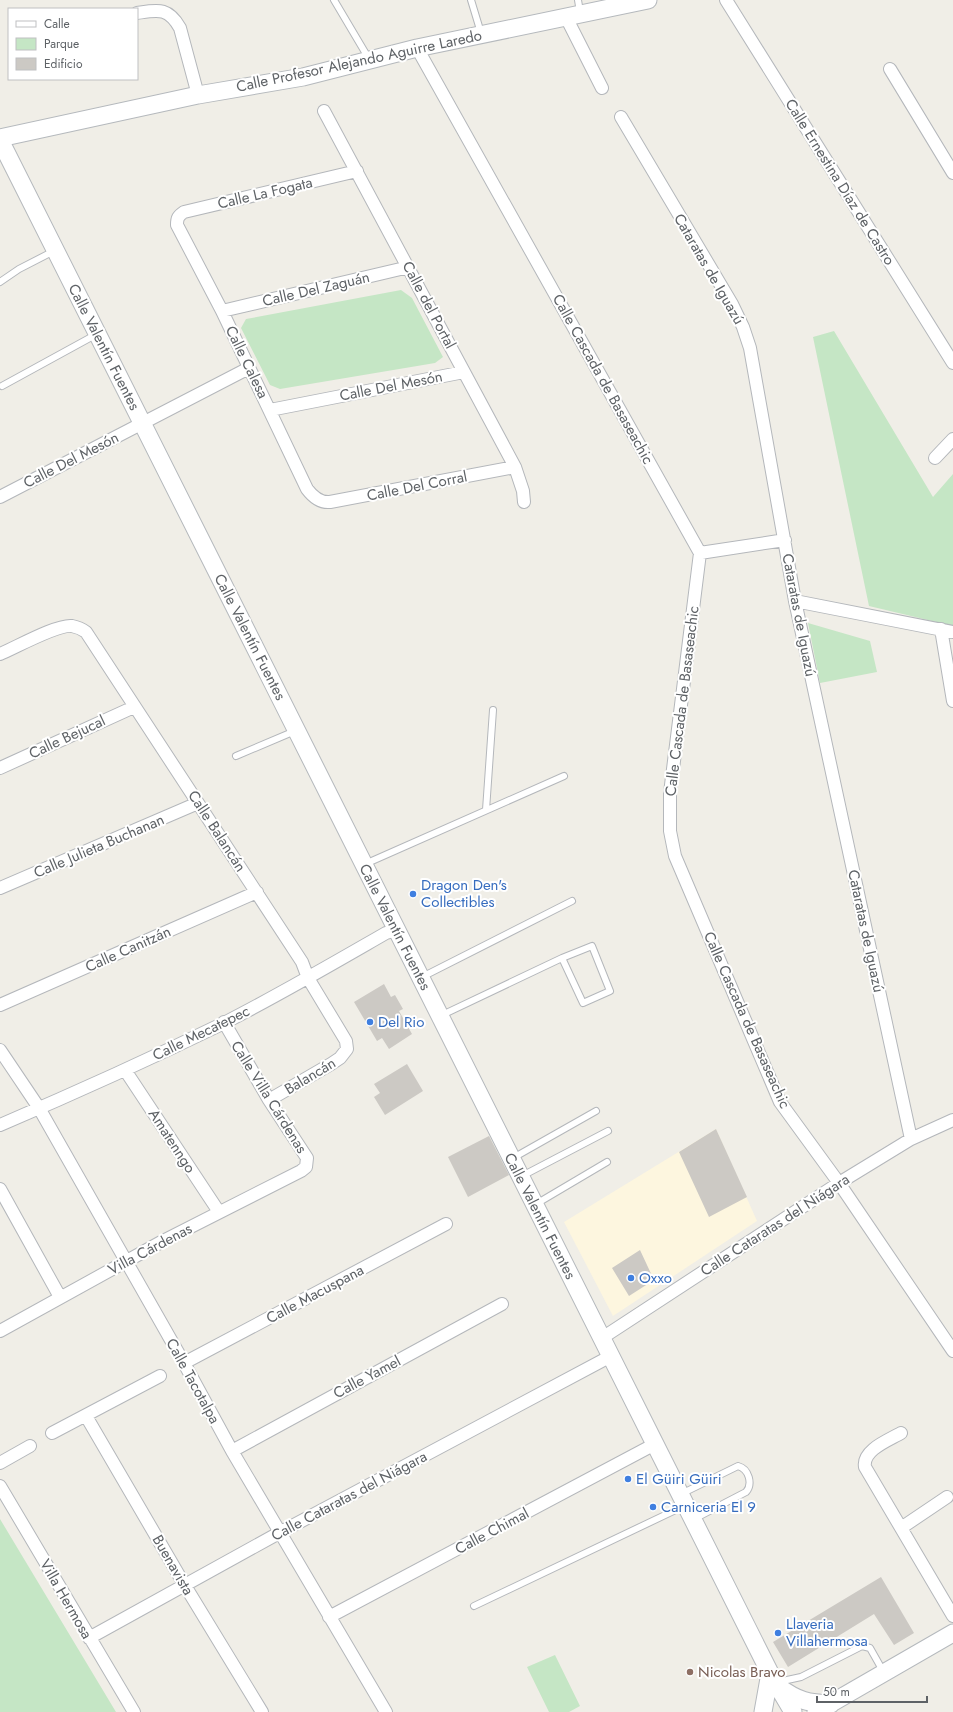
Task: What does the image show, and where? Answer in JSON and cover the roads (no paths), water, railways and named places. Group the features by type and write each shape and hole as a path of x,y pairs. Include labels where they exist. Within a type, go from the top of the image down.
{"street":[{"name":"Calle Profesor Alejando Aguirre Laredo","path":"0,139 198,95 303,77 369,59 482,35 575,10 648,0"},
{"name":"Calle Ernestina Díaz de Castro","path":"726,0 953,363"},
{"path":"138,13 158,10 170,14 175,19 180,28 198,95"},
{"path":"575,10 602,88"},
{"name":"Calle Cascada de Basaseachic","path":"417,48 700,553 670,793 670,831 675,856 780,1102 838,1183 953,1351"},
{"path":"890,69 953,173"},
{"name":"Calle del Portal","path":"324,111 515,467 523,491 524,502"},
{"name":"Cataratas de Iguazú","path":"621,117 732,304 743,326 755,370 795,601 911,1139"},
{"name":"Calle Valentín Fuentes","path":"0,139 686,1507 774,1680 793,1712"},
{"name":"Calle La Fogata","path":"177,220 184,212 357,171"},
{"name":"Calle Calesa","path":"177,220 177,225 222,311 307,489 313,497 319,501"},
{"name":"Calle Del Zaguán","path":"222,311 409,268"},
{"name":"Calle Del Mesón","path":"0,496 249,368"},
{"name":"Calle Del Mesón","path":"270,410 464,372"},
{"path":"935,458 953,439"},
{"name":"Calle Del Corral","path":"319,501 330,502 515,467"},
{"path":"700,553 785,540"},
{"path":"795,601 953,632"},
{"name":"Calle Balancán","path":"0,654 55,630 71,626 80,628 86,632 302,962 308,978 346,1041 347,1049"},
{"path":"941,629 953,701"},
{"name":"Calle Bejucal","path":"0,768 134,707"},
{"name":"Calle Julieta Buchanan","path":"0,888 198,803"},
{"name":"Calle Canitzán","path":"0,1005 257,892"},
{"name":"Calle Mecatepec","path":"0,1125 125,1070 224,1022 308,978 386,933 397,930"},
{"name":"Calle Villa Cárdenas","path":"224,1022 269,1100 307,1158 307,1164 301,1170"},
{"name":"Balancán","path":"269,1100 331,1064 340,1058 347,1049"},
{"name":"Calle Tacotalpa","path":"0,1050 39,1108 279,1533 386,1712"},
{"name":"Amatenngo","path":"125,1070 219,1212"},
{"name":"Calle Cataratas del Niágara","path":"602,1338 838,1183 911,1139 953,1120"},
{"name":"Villa Cárdenas","path":"0,1331 60,1297 301,1170"},
{"path":"0,1190 60,1297"},
{"name":"Calle Macuspana","path":"184,1363 446,1224"},
{"name":"Calle Yamel","path":"232,1450 502,1304"},
{"name":"Calle Cataratas del Niágara","path":"89,1638 184,1584 611,1356"},
{"path":"52,1433 160,1376"},
{"name":"Buenavista","path":"86,1416 184,1584 262,1712"},
{"path":"901,1432 870,1452 864,1463 865,1467 953,1616"},
{"name":"Calle Chimal","path":"329,1617 655,1444"},
{"path":"0,1463 30,1446"},
{"name":"Villa Hermosa","path":"0,1486 134,1712"},
{"path":"901,1528 947,1497"},
{"path":"816,1712 953,1633"},
{"path":"763,1712 774,1680 794,1698 810,1703 831,1704"}],"lane":[{"path":"334,0 369,59"},
{"path":"471,0 482,35"},
{"path":"0,282 19,268 55,250"},
{"path":"2,386 97,334"},
{"path":"486,810 493,710"},
{"path":"236,756 297,730"},
{"path":"364,864 564,776"},
{"path":"420,977 572,901"},
{"path":"440,1016 562,958 592,946 610,991 583,1003 562,958"},
{"path":"512,1159 596,1111"},
{"path":"521,1177 608,1131"},
{"path":"535,1205 607,1162"},
{"path":"474,1606 686,1507 746,1492 750,1488 751,1482 744,1469 738,1466 686,1507"},
{"path":"774,1680 791,1680 801,1677 862,1646 870,1648 884,1673"}],"place":[{"name":"Dragon Den's Collectibles","path":"413,894"},
{"name":"Del Rio","path":"370,1022"},
{"name":"Oxxo","path":"631,1278"},
{"name":"El Güiri Güiri","path":"628,1479"},
{"name":"Carniceria El 9","path":"653,1507"},
{"name":"Llaveria Villahermosa","path":"778,1633"},
{"name":"Nicolas Bravo","path":"690,1672"}]}
